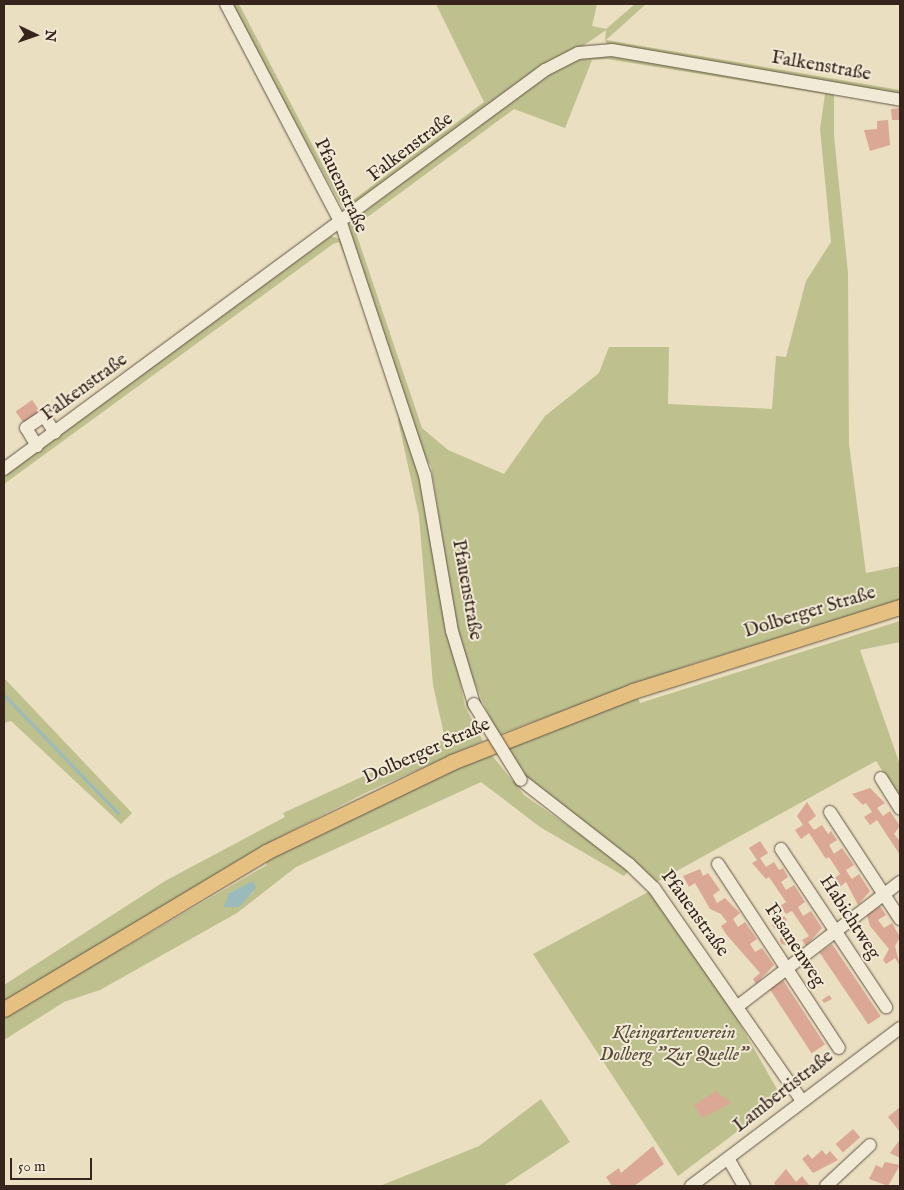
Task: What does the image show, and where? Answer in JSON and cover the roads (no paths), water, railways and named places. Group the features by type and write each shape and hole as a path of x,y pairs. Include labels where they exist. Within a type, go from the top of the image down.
{"main road":[{"name":"Dolberger Straße","path":"4,1010 266,852 443,766 633,691 900,608"}],"street":[{"name":"Pfauenstraße","path":"226,4 341,223 426,475 452,631 474,704 520,780 641,875 738,1006 802,1101"},
{"name":"Falkenstraße","path":"4,469 341,223 544,70 590,49 900,100"},
{"path":"37,446 26,428 44,416 55,433"},
{"path":"881,778 900,808"},
{"path":"830,812 900,920"},
{"name":"Habichtweg","path":"782,849 886,1007"},
{"name":"Fasanenweg","path":"718,864 839,1048"},
{"path":"738,1006 900,882"},
{"name":"Lambertistraße","path":"691,1186 729,1160 802,1101 900,1028"},
{"path":"826,1186 870,1145"},
{"path":"729,1160 744,1186"}],"water":[{"path":"253,881 256,888 239,907 224,907 229,893"}],"waterway":[{"path":"4,695 118,813"}],"park label":[{"name":"Kleingartenverein Dolberg \"Zur Quelle\"","path":"674,1045"}]}
